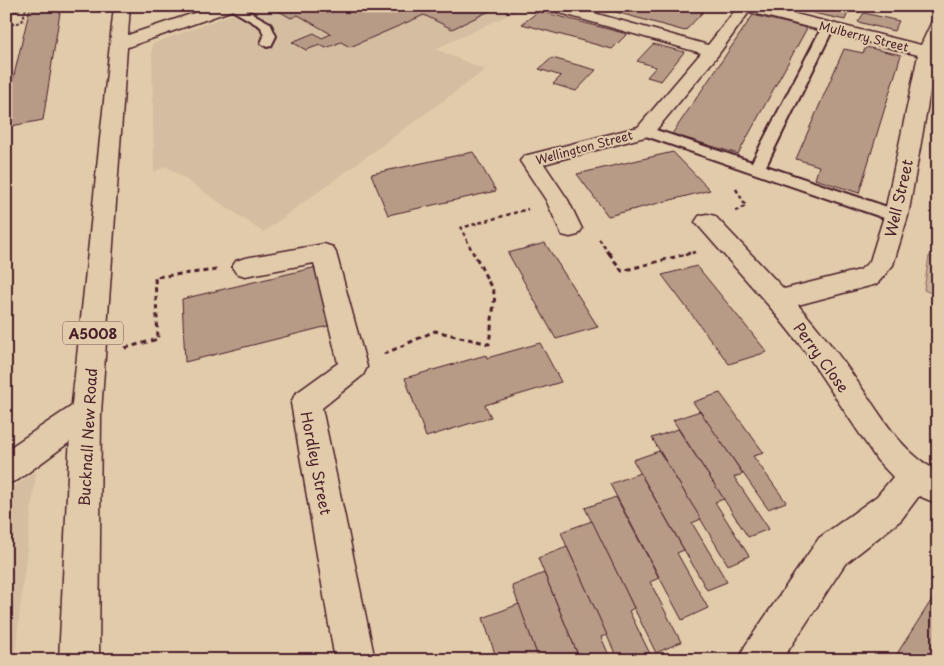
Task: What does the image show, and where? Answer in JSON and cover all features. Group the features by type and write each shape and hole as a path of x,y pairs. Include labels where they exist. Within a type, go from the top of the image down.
{"street":[{"name":"Bucknall New Road","path":"79,660 86,412 122,6"},
{"path":"119,44 231,6"},
{"name":"Mulberry Street","path":"744,6 927,52"},
{"name":"Wellington Street","path":"570,229 557,200 531,161 646,131 712,51 744,6"},
{"path":"555,7 712,51"},
{"name":"Well Street","path":"779,300 868,277 881,265 896,216 927,52 938,24"},
{"name":"Perry Close","path":"707,222 779,300 814,342 888,450 926,482"},
{"path":"245,267 324,253 354,367"},
{"name":"Hordley Street","path":"354,367 306,403 355,660"},
{"path":"6,469 86,412"},
{"path":"759,660 832,551 926,482"}],"lane":[{"path":"231,6 266,25 270,36 267,43"},
{"path":"757,168 828,27"},
{"path":"646,131 896,216"}],"path":[{"path":"6,25 22,22 26,8 30,6"},
{"path":"707,222 746,206 715,154"},
{"path":"354,367 435,331 489,344 495,295 461,228 557,200"},
{"path":"570,229 575,235 593,230 622,271 728,244"},
{"path":"90,357 158,339 155,277 245,267"}],"shaded area":[{"path":"255,6 509,6 519,10 435,49 485,70 263,232 166,166 154,172 152,44"},
{"path":"929,256 938,259 938,296 924,290"},
{"path":"36,471 14,660 6,660 6,492"}],"building":[{"path":"6,6 20,6 19,11 6,13"},
{"path":"61,6 43,120 6,127 6,109 30,8"},
{"path":"286,6 491,6 496,8 452,29 424,15 350,47 341,42 326,48 320,45 306,50 292,42 314,33 322,38 331,34 298,15 291,18 277,10"},
{"path":"594,6 680,6 703,12 685,31"},
{"path":"782,6 830,6 849,10 845,20"},
{"path":"539,11 627,34 612,49 522,24"},
{"path":"864,13 899,21 894,31 858,22"},
{"path":"753,15 807,28 738,154 672,134"},
{"path":"653,44 684,52 661,81 647,77 656,67 637,61"},
{"path":"866,47 901,55 859,193 815,179 819,166 796,159 844,49 863,53"},
{"path":"552,58 596,70 576,91 553,84 561,76 539,69"},
{"path":"473,152 496,191 388,215 371,174"},
{"path":"673,152 710,190 608,216 577,174"},
{"path":"545,243 598,327 556,339 508,253"},
{"path":"697,266 767,352 729,364 662,275"},
{"path":"317,267 332,325 185,362 182,299"},
{"path":"540,343 561,382 485,405 491,417 426,437 405,378 486,355 487,358"},
{"path":"720,393 764,453 753,456 786,502 768,509 693,402"},
{"path":"700,411 743,474 734,477 769,529 748,537 673,420"},
{"path":"678,429 724,499 715,502 749,556 728,565 652,438"},
{"path":"659,451 701,519 692,523 727,582 707,590 633,460"},
{"path":"640,473 684,550 677,553 708,608 682,620 610,484"},
{"path":"616,497 659,578 650,582 681,642 656,653 585,508"},
{"path":"592,521 634,608 629,611 653,660 618,660 567,547 561,532"},
{"path":"567,547 607,635 601,637 611,660 580,660 538,558"},
{"path":"544,573 580,660 539,660 512,586"},
{"path":"938,590 938,660 893,660"},
{"path":"519,604 539,660 497,660 483,618"}]}
